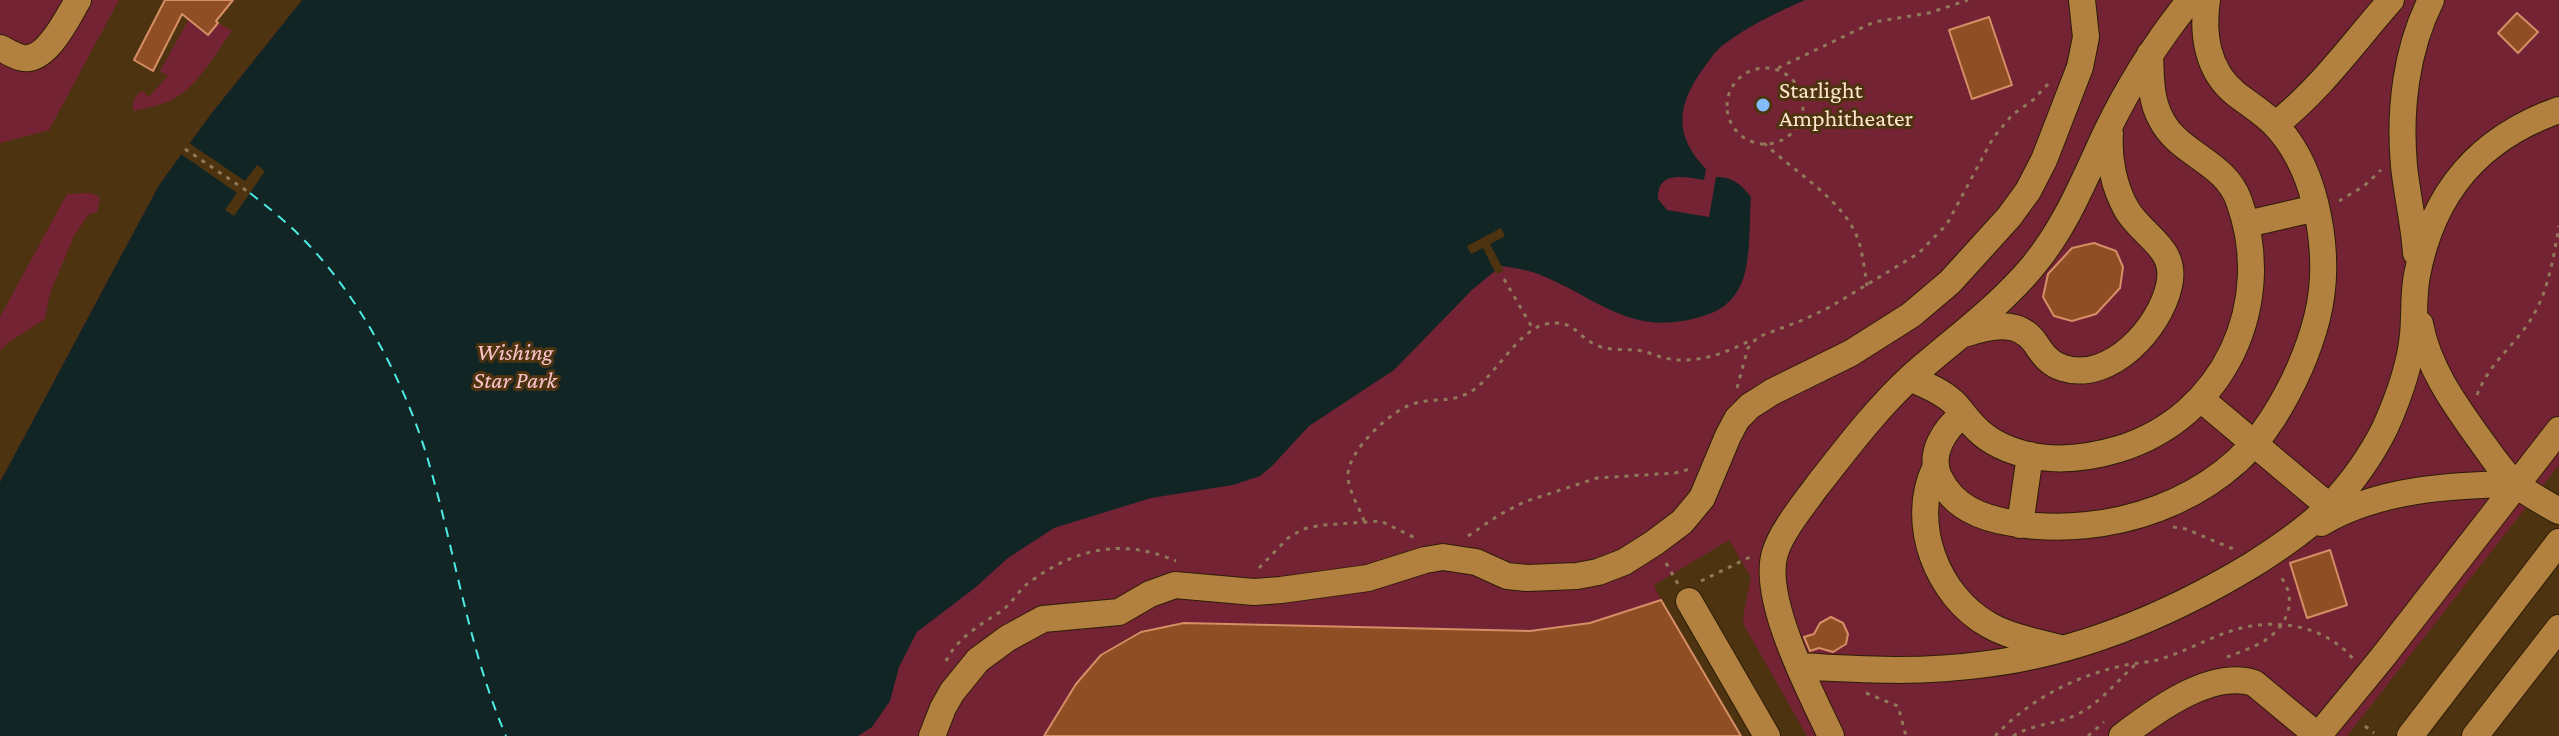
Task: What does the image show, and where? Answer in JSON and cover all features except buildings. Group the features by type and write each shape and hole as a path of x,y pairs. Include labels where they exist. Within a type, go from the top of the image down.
{"street":[{"path":"0,48 23,58 35,57 48,46 78,0"},
{"path":"932,736 947,700 978,660 1028,625 1043,619 1119,612 1150,594 1175,585 1254,592 1281,590 1368,578 1443,557 1476,562 1507,576 1577,576 1624,562 1654,543 1682,522 1702,498 1728,436 1737,419 1750,406 1851,353 1911,315 1950,282 2009,217 2028,191 2044,160 2080,67 2086,37 2082,0"},
{"path":"1831,736 1784,628 1774,592 1775,553 1811,495 1857,434 1910,378 2006,294 2061,228 2081,192 2111,123 2150,54 2190,0"},
{"path":"1963,414 1942,436 1935,457 1935,468 1941,482 1962,506 1977,515 2020,525 2075,527 2118,521 2156,509 2198,489 2233,464 2273,419 2292,385 2317,318 2322,287 2316,208 2309,179 2275,125 2233,91 2212,63 2206,45 2204,22 2207,0"},
{"path":"2275,125 2302,104 2330,74 2391,0"},
{"path":"2334,510 2385,427 2403,381 2413,334 2416,250 2403,149 2406,83 2422,17 2431,0"},
{"path":"1910,378 1939,391 1984,436 2001,446 2030,455 2075,458 2133,445 2162,430 2201,399 2219,376 2235,348 2246,315 2252,282 2252,253 2247,224 2238,196 2228,180 2212,164 2177,141 2160,118 2151,87 2150,54"},
{"path":"2559,110 2508,133 2470,163 2431,223 2416,278 2423,342 2447,393 2516,484 2559,511"},
{"path":"1961,335 1989,326 2016,328 2030,336 2049,360 2074,370 2093,368 2113,360 2136,343 2154,323 2167,296 2171,269 2169,259 2159,243 2134,219 2123,201 2111,164 2111,123"},
{"path":"2247,224 2316,208"},
{"path":"2201,399 2334,510"},
{"path":"2114,728 2199,689 2241,679 2254,683 2290,728 2318,736 2559,430"},
{"path":"2020,525 2030,455"},
{"path":"1935,468 1929,480 1926,533 1934,562 1956,598 1989,625 2064,649"},
{"path":"1800,666 1892,671 1956,668 2004,662 2064,649 2175,607 2265,556 2334,510 2395,495 2516,484"},
{"path":"2410,736 2559,542"},
{"path":"1689,601 1767,736"},
{"path":"2475,736 2559,628"}],"path":[{"path":"1774,70 1874,22 1929,13 1968,0"},
{"path":"1756,69 1774,70 1790,77 1798,87 1802,99 1799,123 1792,133 1781,140 1764,143 1744,138 1729,119 1729,94 1744,74 1756,69"},
{"path":"1364,521 1348,484 1348,470 1353,457 1369,436 1391,416 1417,402 1448,401 1475,388 1533,329 1546,324 1566,324 1597,346 1612,350 1639,350 1681,361 1714,355 1803,320 1867,286 1919,253 1947,224 1993,138 2012,115 2033,100 2053,78"},
{"path":"1764,143 1834,204 1848,221 1858,240 1867,286"},
{"path":"185,149 250,193"},
{"path":"2316,208 2341,200 2364,186 2403,149"},
{"path":"2466,420 2485,374 2527,326 2544,294 2559,226"},
{"path":"1504,279 1533,329"},
{"path":"1737,388 1748,348 1758,337"},
{"path":"1465,538 1524,502 1597,478 1675,473 1690,469"},
{"path":"1255,570 1288,538 1303,529 1322,525 1381,521 1416,539"},
{"path":"2163,526 2186,529 2265,556 2288,590 2290,604 2285,621 2268,638 2222,659"},
{"path":"1654,543 1689,601 1700,582 1741,560"},
{"path":"945,665 965,636 1003,610 1029,582 1069,560 1112,547 1150,552 1182,564"},
{"path":"1995,736 2021,712 2077,679 2156,660 2232,631 2260,625 2309,630 2332,639 2350,655 2367,677"},
{"path":"2011,736 2028,727 2076,715 2095,704 2137,664"},
{"path":"1841,668 1870,697 1898,706 1906,736"},
{"path":"2365,726 2374,733"},
{"path":"2088,736 2114,728"}],"green space":[{"path":"0,0 119,0 49,130 0,143"},
{"name":"Wishing Star Park","path":"302,0 2559,0 2559,465 2347,736 1807,736 1744,625 1751,577 1729,540 1654,585 1661,600 1590,623 1530,631 1184,623 1145,630 1122,641 1095,664 1073,690 1043,736 0,736 0,482 159,185"},
{"path":"190,17 208,34 218,23 232,31 185,91 164,103 133,111 137,95 142,91 149,97 168,76 160,71"},
{"path":"88,193 100,199 97,212 88,215 74,236 50,293 45,319 0,351 0,317 67,194"}],"water":[{"name":"Wishing Star Park","path":"302,0 1805,0 1742,32 1712,56 1694,83 1682,120 1688,145 1706,169 1704,180 1667,179 1659,190 1658,199 1667,210 1709,217 1716,177 1736,182 1751,197 1749,248 1744,276 1738,291 1723,307 1678,322 1637,320 1538,274 1501,266 1472,290 1394,370 1309,426 1260,476 1233,485 1151,498 1054,528 1008,558 917,632 899,667 890,701 872,727 858,736 0,736 0,482 159,185"}],"pier":[{"path":"189,143 245,181 257,165 265,171 234,216 225,210 237,193 181,154"},
{"path":"1501,228 1505,236 1490,244 1504,271 1496,274 1483,248 1471,254 1467,246"}],"ferry route":[{"path":"250,193 292,228 326,264 364,318 396,376 421,437 482,670 506,736"}],"place":[{"name":"Starlight Amphitheater","path":"1763,105"}]}
